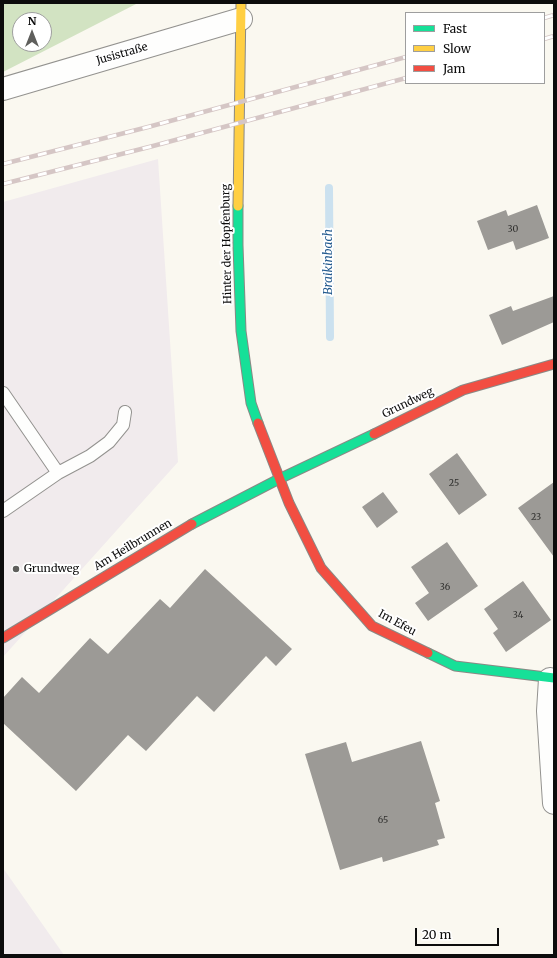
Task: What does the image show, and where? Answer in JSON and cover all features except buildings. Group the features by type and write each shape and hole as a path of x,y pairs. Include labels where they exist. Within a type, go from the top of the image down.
{"street":[{"name":"Jusistraße","path":"3,89 241,11"},
{"name":"Hinter der Hopfenburg","path":"241,11 238,245 241,331 251,402 279,479"},
{"name":"Grundweg","path":"279,479 463,390 554,364"},
{"name":"Am Heilbrunnen","path":"3,638 198,520 279,479"},
{"name":"Im Efeu","path":"279,479 297,520 321,568 372,626 455,666 552,678"},
{"path":"552,678 548,711 554,804"}],"lane":[{"path":"3,393 58,473"},
{"path":"3,511 58,473 90,456 109,442 122,426 125,412"}],"shaded area":[{"path":"158,159 178,462 3,657 3,202"},
{"path":"3,868 64,955 3,955"}],"green space":[{"path":"3,3 138,3 52,47 52,12 12,12 12,52 42,52 3,72"}],"waterway":[{"name":"Braikinbach","path":"329,188 330,337"}],"railway":[{"path":"545,18 554,15"},
{"path":"545,39 554,36"},
{"path":"3,164 148,127 405,57"},
{"path":"3,184 153,146 405,78"}],"traffic: fast":[{"path":"238,206 241,331 251,403 258,423"},
{"path":"192,524 279,479 374,434"},
{"path":"428,653 455,666 554,678"}],"traffic: slow":[{"path":"238,206 241,3"}],"traffic: jam":[{"path":"374,434 463,390 554,364"},
{"path":"258,423 289,503 321,568 372,626 428,653"},
{"path":"3,638 192,524"}],"place":[{"name":"Grundweg","path":"16,569"}]}
